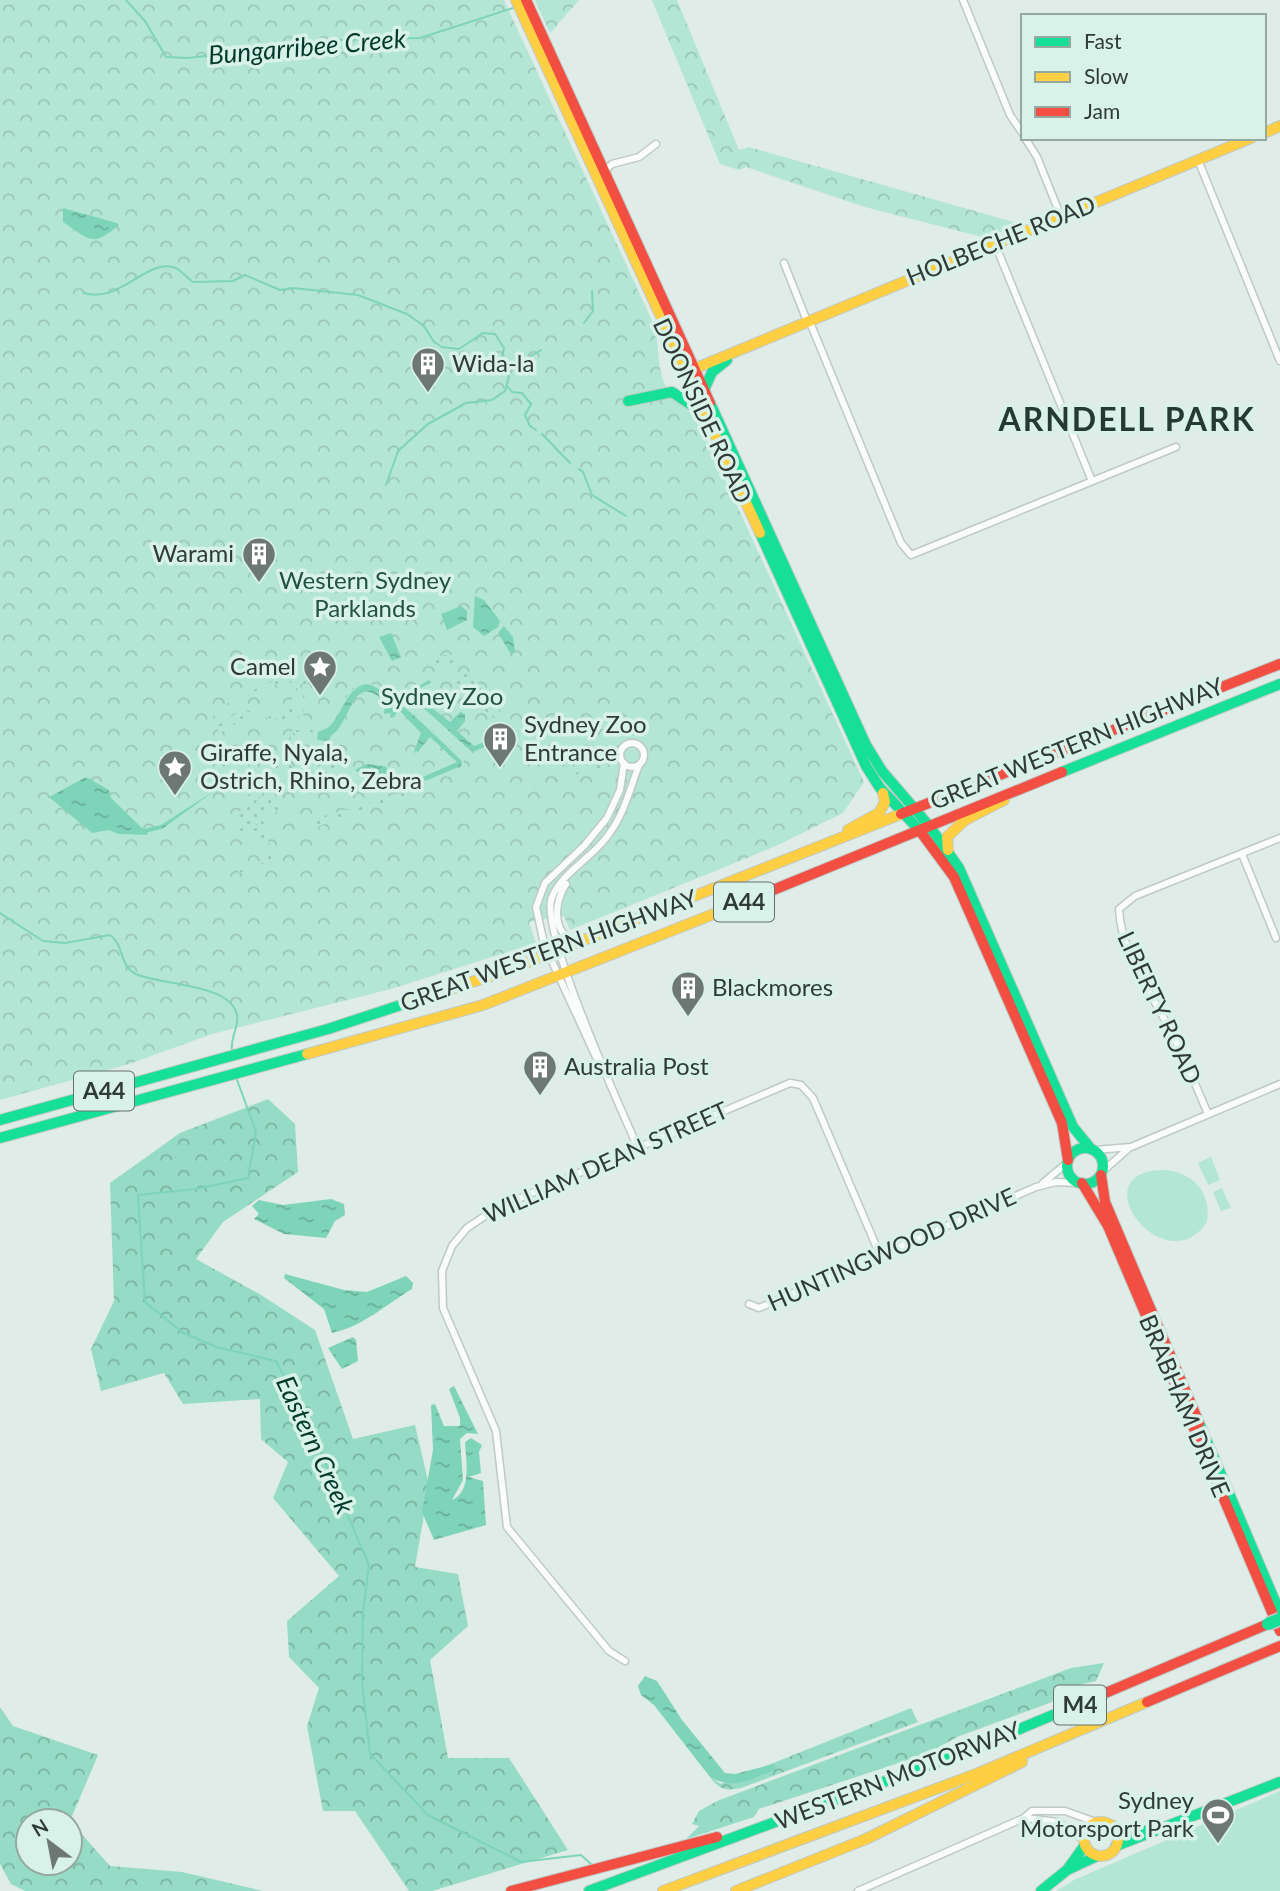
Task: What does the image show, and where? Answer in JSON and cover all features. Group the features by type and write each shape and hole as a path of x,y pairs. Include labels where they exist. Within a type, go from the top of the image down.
{"main road":[{"name":"DOONSIDE ROAD","path":"516,0 690,370 705,418 866,766 880,788 909,811"},
{"name":"DOONSIDE ROAD","path":"526,0 594,150 608,168 606,188"},
{"name":"HOLBECHE ROAD","path":"690,370 1246,140"},
{"name":"HOLBECHE ROAD","path":"704,390 708,377 715,368 751,345"},
{"name":"DOONSIDE ROAD","path":"690,370 704,390 866,745 909,811"},
{"path":"628,401 676,391 687,397 705,418"},
{"name":"GREAT WESTERN HIGHWAY","path":"0,1120 434,996 554,953 1280,664"},
{"name":"GREAT WESTERN HIGHWAY","path":"0,1138 484,1005 563,976 1280,684"},
{"path":"802,854 879,813 885,802 880,788"},
{"path":"948,850 947,837 955,828 1010,795"},
{"path":"909,811 948,850 959,868 1073,1127 1102,1160 1101,1173 1093,1182 1081,1183 1070,1175 1062,1123 954,877 925,829"},
{"path":"1068,1161 1077,1149 1093,1150"},
{"name":"BRABHAM DRIVE","path":"1101,1173 1105,1202 1280,1613"},
{"name":"BRABHAM DRIVE","path":"1081,1183 1096,1202 1108,1226 1280,1632"},
{"name":"WESTERN MOTORWAY","path":"589,1891 967,1751 1274,1621"},
{"name":"WESTERN MOTORWAY","path":"663,1891 911,1799 1279,1646"},
{"path":"736,1891 893,1826 1035,1756 1040,1747"},
{"path":"1041,1891 1067,1870 1097,1856 1108,1854 1116,1846 1164,1830 1280,1782"},
{"path":"1067,1870 1084,1842 1087,1829 1096,1822 1139,1832 1164,1830"},
{"path":"1112,1826 1117,1835 1116,1846"},
{"path":"511,1891 731,1833 741,1836"},
{"path":"1084,1842 1097,1856"}],"street":[{"path":"963,0 1010,115 1021,132"},
{"path":"1026,140 1037,157 1061,217"},
{"path":"608,168 639,157 656,144"},
{"path":"1198,160 1280,361"},
{"path":"606,188 623,163"},
{"path":"995,244 1092,481"},
{"path":"784,263 901,543 911,555 1176,447"},
{"path":"585,940 567,937 556,913 562,889 616,823 627,802 644,757 643,751 632,743 622,750 624,763 620,790 607,818 584,846 545,883 538,895 536,918 554,953 589,1046 599,1060 638,1148"},
{"path":"624,763 629,766 639,765"},
{"name":"LIBERTY ROAD","path":"1208,1114 1168,1025 1136,967 1120,925 1119,909 1135,896 1280,838"},
{"path":"1242,854 1276,938"},
{"path":"563,976 554,953 550,920 551,900 557,888 582,863"},
{"path":"1101,1173 1131,1147 1280,1084"},
{"name":"WILLIAM DEAN STREET","path":"625,1661 609,1651 508,1527 496,1432 445,1316 440,1290 448,1254 467,1228 497,1208 781,1085 801,1085 815,1103 880,1255"},
{"path":"1093,1150 1131,1147"},
{"name":"HUNTINGWOOD DRIVE","path":"1035,1187 1068,1161"},
{"name":"HUNTINGWOOD DRIVE","path":"749,1304 759,1308 1035,1187 1056,1182 1081,1183"},
{"path":"858,1891 1024,1818 1032,1811 1049,1808 1096,1822"},
{"path":"1024,1818 1058,1822 1084,1842"}],"green space":[{"name":"Western Sydney Parklands","path":"0,0 504,0 655,327 663,380 699,423 864,782 843,813 776,846 570,930 564,916 529,922 536,943 391,989 212,1034 129,1064 0,1100"},
{"path":"535,0 579,0 550,33"},
{"path":"652,0 677,0 739,150 749,147 1021,224 986,238 865,207 746,167 739,170 720,164"},
{"path":"450,654 458,661 435,667 430,665 435,657"},
{"path":"442,670 443,676 436,684 440,688 429,680 408,694 472,751 502,741 496,734 499,730 506,742 472,753 406,693 428,679 436,683 442,676"},
{"path":"466,671 503,706 500,709 463,676"},
{"path":"307,674 311,678 305,687 303,721 298,721 302,686"},
{"path":"460,675 501,711 493,718 454,683"},
{"path":"293,677 298,682 294,720 249,716 218,734 218,724 223,723 227,727 224,721 242,710 284,714 289,711 295,686 292,682 270,686 213,711 217,718 214,719 211,712 268,683"},
{"path":"364,682 384,687 464,759 464,767 420,783 423,777 425,781 463,763 381,689"},
{"path":"358,684 347,696 331,726 318,732 294,732 287,746 292,731 316,730 329,725 348,692"},
{"path":"287,746 290,754 297,759 309,749 297,763 289,755"},
{"path":"272,753 276,756 255,804 242,819 234,822"},
{"path":"330,755 337,768 327,774 314,774 299,765 301,762 311,770 323,770"},
{"path":"279,760 288,763 314,785 325,784 350,772 327,786 319,787 313,786 281,766 272,788 285,808 262,817 265,828 251,818"},
{"path":"606,761 597,772 593,769 524,792"},
{"path":"402,784 411,795 316,827 312,825 314,820 321,817 397,794 397,790 405,792 402,787 399,788"},
{"path":"249,820 266,831 273,860 239,873 238,870 268,860 262,841 240,831 242,845 235,826"},
{"path":"268,1099 295,1124 298,1172 223,1222 196,1259 261,1295 315,1330 353,1439 415,1425 429,1485 415,1567 458,1574 468,1626 430,1660 448,1758 509,1758 568,1850 432,1891 409,1891 355,1811 323,1811 307,1726 319,1688 289,1657 287,1621 339,1576 273,1498 288,1462 261,1439 260,1399 183,1404 164,1373 101,1391 91,1349 114,1301 110,1183 180,1133"},
{"path":"1211,1157 1220,1180 1208,1185 1198,1163"},
{"path":"1162,1170 1182,1174 1203,1192 1208,1211 1207,1222 1190,1238 1171,1241 1152,1234 1138,1220 1129,1204 1128,1188 1138,1175"},
{"path":"1222,1188 1231,1208 1221,1211 1213,1192"},
{"path":"1104,1663 1096,1681 1057,1690 1052,1702 957,1737 929,1753 759,1809 754,1817 686,1839 699,1826 692,1824 699,1811 717,1801 1071,1668"},
{"path":"0,1707 13,1726 98,1755 76,1807 14,1807 14,1877 84,1877 84,1837 110,1866 182,1872 263,1891 25,1891 11,1884 0,1864"},
{"path":"911,1708 918,1722 741,1788 723,1788 710,1777 721,1784"},
{"name":"Sydney Motorsport Park","path":"1280,1791 1280,1891 1056,1891 1074,1880"}],"water":[{"path":"63,208 119,225 103,237 91,239 63,222"},
{"path":"475,596 484,600 500,621 498,627 484,636 473,627"},
{"path":"461,606 467,611 467,620 447,630 441,614"},
{"path":"504,626 513,637 515,652 511,654 498,633"},
{"path":"391,633 401,657 392,661 379,637"},
{"path":"429,680 431,683 420,688 415,695 450,722 460,712 465,714 465,721 457,731 474,746 498,737 502,741 472,752 407,693"},
{"path":"365,684 375,687 401,704 462,761 461,766 425,781 423,777 457,762 430,737 417,753 417,750 413,754 421,733 399,710 394,717 390,718 391,713 384,714 385,702 375,694 367,692 356,698 329,741 317,740 318,732 332,724 350,694"},
{"path":"366,764 385,766 394,777 372,777 355,770"},
{"path":"86,777 109,790 111,798 143,829 161,825 217,789 162,829 148,832 147,835 118,834 109,830 92,833 49,797"},
{"path":"331,1199 344,1204 345,1215 335,1221 326,1238 284,1234 254,1219 259,1214 252,1206 259,1200 283,1205"},
{"path":"285,1274 344,1290 367,1292 406,1276 413,1283 412,1289 374,1314 344,1330 332,1333 324,1309 284,1278"},
{"path":"353,1337 356,1340 358,1361 342,1369 328,1348"},
{"path":"454,1386 478,1434 467,1433 460,1439 463,1480 452,1500 463,1490 467,1466 465,1442 471,1438 482,1445 479,1452 481,1473 469,1477 483,1481 486,1525 434,1540 422,1512 433,1450 431,1405 435,1404 444,1426 460,1426 460,1418 449,1389"},
{"path":"645,1676 657,1681 682,1720 725,1773 735,1774 774,1764 776,1769 751,1780 735,1783 710,1777 654,1705 641,1695 638,1686"}],"waterway":[{"name":"Bungarribee Creek","path":"126,0 145,21 166,57 188,58 335,40 420,38 513,8"},
{"path":"84,293 97,295 110,292 165,266 176,268 193,282 233,281 245,275 280,290 293,288 358,295 407,314 424,326 434,342 442,347 459,349 483,333 495,334 504,348 501,361 509,377 505,391 492,400 466,403 428,424 398,451 386,485"},
{"path":"584,323 593,311 592,291"},
{"path":"513,362 524,360 541,350"},
{"path":"508,387 512,392 522,393 531,404 525,415 530,426 536,430"},
{"path":"542,434 570,463"},
{"path":"579,469 583,472 592,495 626,516"},
{"name":"Eastern Creek","path":"0,913 43,941 65,943 110,935 118,944 127,966 136,974 208,991 222,997 232,1005 237,1015 232,1051"},
{"name":"Eastern Creek","path":"236,1077 256,1132 248,1178 196,1189 138,1195 145,1302 182,1332 216,1347 276,1361 309,1424 369,1565 363,1612 362,1681 370,1754 428,1815 521,1862 581,1855 592,1865"}],"traffic: fast":[{"path":"704,390 712,372 727,360"},
{"path":"628,401 672,392 696,408"},
{"path":"710,403 866,745 882,771 930,827"},
{"path":"760,533 866,766 880,788 920,831"},
{"path":"1062,772 1280,684"},
{"path":"930,827 959,868 1073,1127 1091,1149"},
{"path":"0,1120 328,1029 407,1003"},
{"path":"0,1138 307,1054"},
{"path":"1085,1148 1098,1153 1103,1166 1098,1179 1085,1184 1072,1179 1067,1166 1072,1153 1085,1148"},
{"path":"1199,1423 1280,1613"},
{"path":"1268,1624 1280,1619"},
{"path":"589,1891 967,1751 1096,1697"},
{"path":"1116,1846 1280,1782"},
{"path":"1113,1826 1122,1830 1150,1831"},
{"path":"1041,1891 1067,1870 1085,1845"},
{"path":"1067,1870 1097,1856"}],"traffic: slow":[{"path":"516,0 760,533"},
{"path":"1266,132 1280,126"},
{"path":"689,371 1246,140"},
{"path":"848,830 879,813 885,802 883,793"},
{"path":"948,850 947,837 965,820 1004,800"},
{"path":"407,1003 503,972 901,814"},
{"path":"307,1054 483,1005 724,910"},
{"path":"663,1891 976,1774 1147,1702"},
{"path":"736,1891 866,1839 1022,1762"},
{"path":"1101,1822 1113,1827 1118,1839 1113,1851 1101,1856 1089,1851 1084,1839 1089,1827 1101,1822"}],"traffic: jam":[{"path":"526,0 710,403"},
{"path":"901,814 1280,664"},
{"path":"724,910 1062,772"},
{"path":"920,831 954,877 1062,1123 1068,1160"},
{"path":"1101,1175 1105,1202 1199,1423"},
{"path":"1082,1183 1108,1226 1280,1631"},
{"path":"1096,1697 1268,1624"},
{"path":"1147,1702 1280,1646"},
{"path":"511,1891 717,1837"}],"place":[{"name":"Wida-la","path":"428,394"},
{"name":"Warami","path":"259,584"},
{"name":"Camel","path":"320,697"},
{"name":"Sydney Zoo Entrance","path":"500,769"},
{"name":"Giraffe, Nyala, Ostrich, Rhino, Zebra","path":"175,797"},
{"name":"Blackmores","path":"688,1018"},
{"name":"Australia Post","path":"540,1097"},
{"name":"Sydney Motorsport Park","path":"1218,1845"}],"district":[{"name":"ARNDELL PARK","path":"1127,420"}],"park label":[{"name":"Sydney Zoo","path":"442,697"}]}
